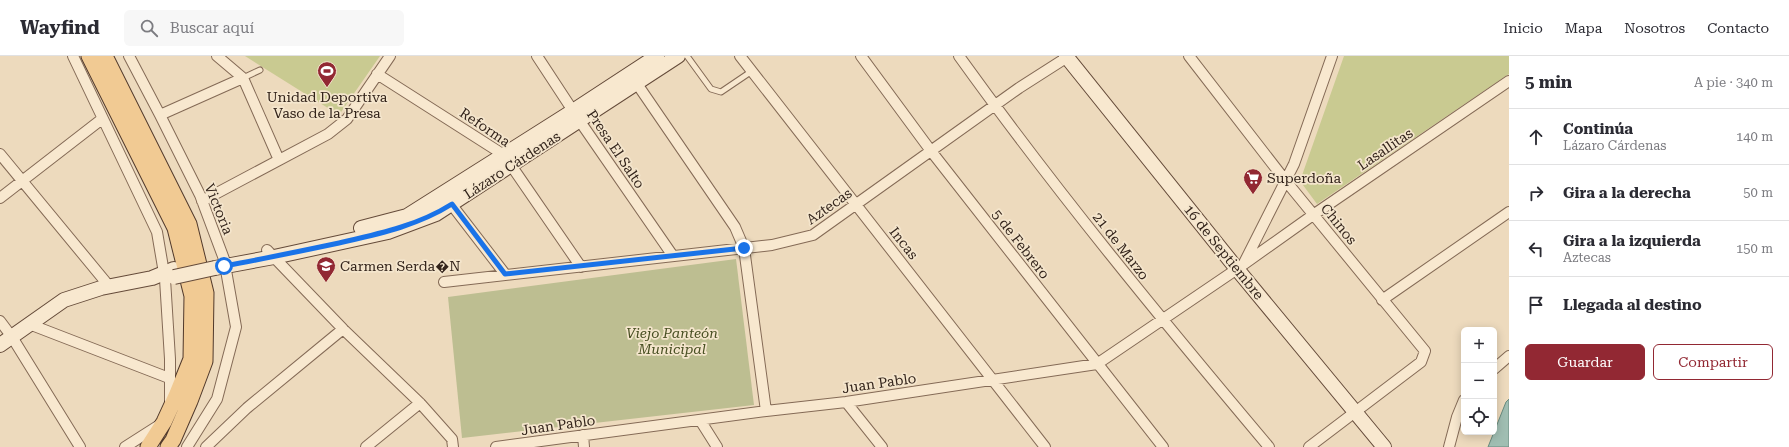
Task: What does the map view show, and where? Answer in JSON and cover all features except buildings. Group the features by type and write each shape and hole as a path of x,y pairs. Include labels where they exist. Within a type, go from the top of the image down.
{"main road":[{"path":"89,56 175,228 192,296 191,359 164,422 148,447"},
{"path":"105,56 189,224 206,293 205,361 190,401 173,440 168,447"}],"street":[{"path":"73,56 157,232 166,275 170,359 170,408"},
{"name":"Victoria","path":"129,56 202,201 236,327 218,399 186,447"},
{"path":"217,56 243,78 279,160"},
{"path":"202,201 328,134 347,119 390,56"},
{"name":"Presa El Salto","path":"537,56 576,116 673,256"},
{"name":"Lázaro Cárdenas","path":"634,78 657,56"},
{"name":"Lázaro Cárdenas","path":"0,345 64,300 109,286 219,263 388,232 436,214 448,199 507,160 634,78 678,56"},
{"name":"Incas","path":"740,56 1045,447"},
{"name":"5 de Febrero","path":"861,56 931,151 1163,447"},
{"name":"21 de Marzo","path":"959,56 994,105 1162,321 1269,447"},
{"name":"Aztecas","path":"444,282 772,245 813,235 994,105 1067,56"},
{"name":"16 de Septiembre","path":"1067,56 1240,267 1384,447"},
{"name":"Chinos","path":"1189,56 1285,180 1425,351 1421,362 1356,412"},
{"path":"1240,267 1294,164 1332,56"},
{"name":"Reforma","path":"377,74 507,160 581,267"},
{"path":"160,115 243,78"},
{"path":"634,78 735,227 744,248 766,411"},
{"name":"Lasallitas","path":"1240,267 1313,215 1509,81"},
{"path":"0,198 102,119"},
{"path":"0,154 109,286"},
{"path":"448,199 505,274"},
{"path":"1382,300 1509,212"},
{"path":"271,254 343,329 420,403 452,439 453,447"},
{"name":"Juan Pablo","path":"496,447 766,411 846,402 1097,364 1240,267"},
{"path":"0,321 12,337 80,447"},
{"path":"29,324 169,378"},
{"path":"206,447 247,408 343,329"},
{"path":"1497,366 1509,356"},
{"path":"846,402 882,447"},
{"path":"366,447 420,403"},
{"path":"1449,447 1461,407"},
{"path":"1309,447 1356,412"},
{"path":"700,420 717,447"},
{"path":"125,447 164,422"},
{"path":"583,436 584,447"}],"lane":[{"path":"687,56 711,89 721,92 752,71"},
{"path":"243,78 260,70"}],"green space":[{"name":"Unidad Deportiva Vaso de la Presa","path":"245,56 380,56 339,115"},
{"path":"1344,56 1509,56 1509,74 1317,204 1300,181"},
{"name":"Viejo Panteón Municipal","path":"736,259 754,405 462,438 448,297"}],"shaded area":[{"path":"1509,399 1509,447 1488,447 1493,435 1497,435 1497,424 1506,402"}],"place":[{"name":"Unidad Deportiva Vaso de la Presa","path":"327,88"},
{"name":"Superdoña","path":"1253,195"},
{"name":"Carmen Serda�N","path":"326,283"}],"route":[{"path":"224,266 274,257 388,232 436,214 452,204 505,274 581,267 744,248"}]}
